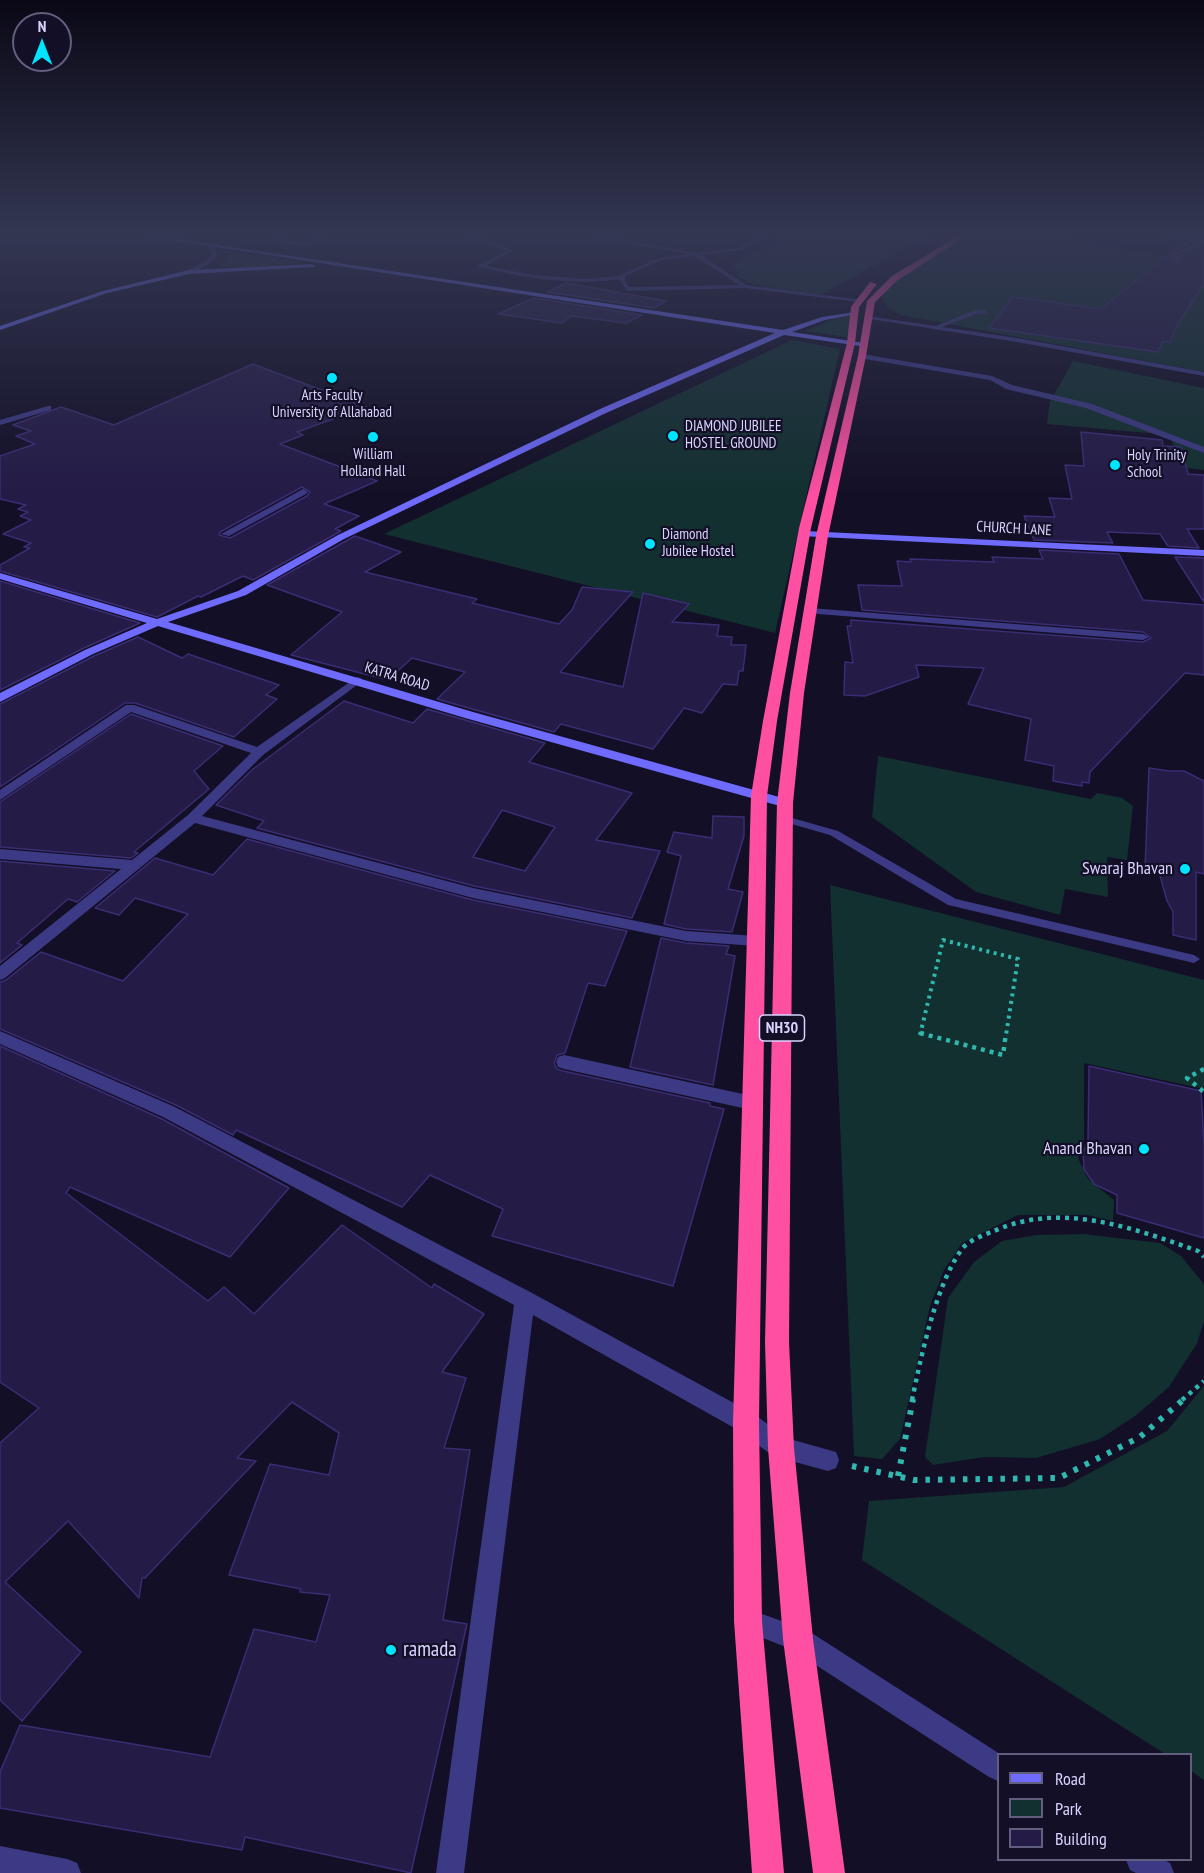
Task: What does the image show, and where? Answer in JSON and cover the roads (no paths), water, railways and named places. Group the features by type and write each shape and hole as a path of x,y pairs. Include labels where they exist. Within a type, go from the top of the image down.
{"highway":[{"name":"NH30","path":"829,1873 798,1639 781,1448 777,1342 785,811 797,693 810,611 813,535 859,348 860,323"},
{"path":"768,1873 748,1621 746,1422 759,796 770,721 813,535"}],"street":[{"path":"728,323 784,332 992,378 1009,387 1089,406 1204,450"},
{"path":"0,698 89,652 156,623 242,593 340,537 603,411 809,323"},
{"path":"0,423 48,408"},
{"path":"226,534 303,492"},
{"name":"CHURCH LANE","path":"813,535 1204,553"},
{"name":"KATRA ROAD","path":"0,576 469,715 759,796 785,811"},
{"path":"810,611 1143,637"},
{"path":"0,974 194,818 259,752 357,680"},
{"path":"0,796 130,708 259,752"},
{"path":"194,818 473,892 686,936 756,941"},
{"path":"0,854 135,865"},
{"path":"0,1037 170,1112 525,1299 746,1422 781,1448 828,1460"},
{"path":"564,1062 752,1103"},
{"path":"450,1873 525,1299"},
{"path":"748,1621 798,1639 997,1767"},
{"path":"0,1860 67,1873"},
{"path":"1142,1861 1160,1873"}],"lane":[{"path":"915,323 1204,374"},
{"path":"935,328 946,323"},
{"path":"785,811 834,833 952,902 1194,959"}],"place":[{"name":"Arts Faculty University of Allahabad","path":"332,378"},
{"name":"DIAMOND JUBILEE HOSTEL GROUND","path":"673,436"},
{"name":"William Holland Hall","path":"373,437"},
{"name":"Holy Trinity School","path":"1115,465"},
{"name":"Diamond Jubilee Hostel","path":"650,544"},
{"name":"Swaraj Bhavan","path":"1185,869"},
{"name":"Anand Bhavan","path":"1144,1149"},
{"name":"ramada","path":"391,1650"}]}
